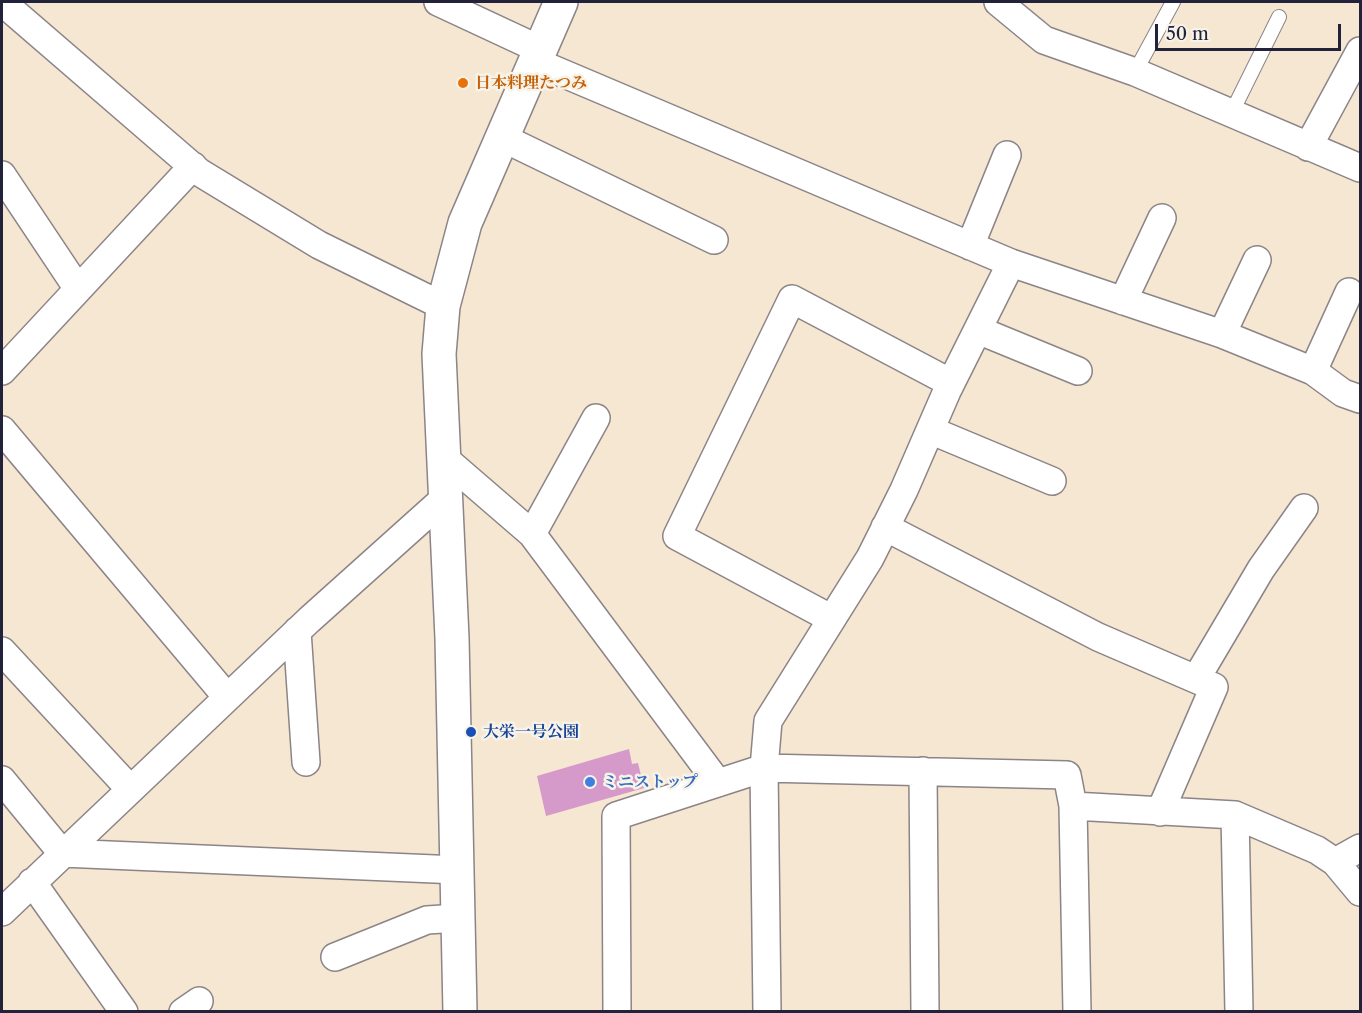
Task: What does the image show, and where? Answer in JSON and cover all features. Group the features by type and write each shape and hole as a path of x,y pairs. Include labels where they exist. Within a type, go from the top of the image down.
{"main road":[{"path":"460,1011 452,638 439,354 443,306 465,223 561,2"}],"street":[{"path":"2,2 193,166 319,245 443,306"},
{"path":"438,2 539,56 970,246 1011,263 1221,334 1313,371 1342,393 1360,399"},
{"path":"998,2 1044,40 1135,72 1360,168"},
{"path":"1308,147 1360,51"},
{"path":"503,138 714,240"},
{"path":"970,246 1007,155"},
{"path":"2,371 193,166"},
{"path":"4,185 78,289"},
{"path":"1123,301 1162,218"},
{"path":"1221,334 1257,260"},
{"path":"767,1011 764,768 768,722 870,558 951,383 1011,263"},
{"path":"1313,371 1349,292"},
{"path":"832,619 677,536 792,299 951,383"},
{"path":"978,330 1078,371"},
{"path":"531,534 596,418"},
{"path":"2,430 227,697"},
{"path":"930,430 1052,481"},
{"path":"444,458 531,534 718,783"},
{"path":"2,912 297,631 446,498"},
{"path":"1196,679 1261,569 1304,507"},
{"path":"885,527 1098,637 1214,687 1160,812"},
{"path":"297,631 306,762"},
{"path":"2,651 130,789"},
{"path":"617,1011 616,816 764,768 1067,775 1073,806 1077,1011"},
{"path":"923,771 925,1011"},
{"path":"2,780 62,853 458,870"},
{"path":"1073,806 1235,815 1317,850 1335,862 1360,892"},
{"path":"1235,815 1239,1011"},
{"path":"1335,862 1360,848"},
{"path":"32,882 124,1011"},
{"path":"335,957 427,920 458,918"}],"lane":[{"path":"1135,72 1173,2"},
{"path":"1233,112 1279,17"}],"building":[{"name":"ミニストップ","path":"629,749 632,764 638,763 644,788 546,816 537,776"}],"place":[{"name":"日本料理たつみ","path":"463,83"},
{"name":"大栄一号公園","path":"471,732"},
{"name":"ミニストップ","path":"590,782"}]}
